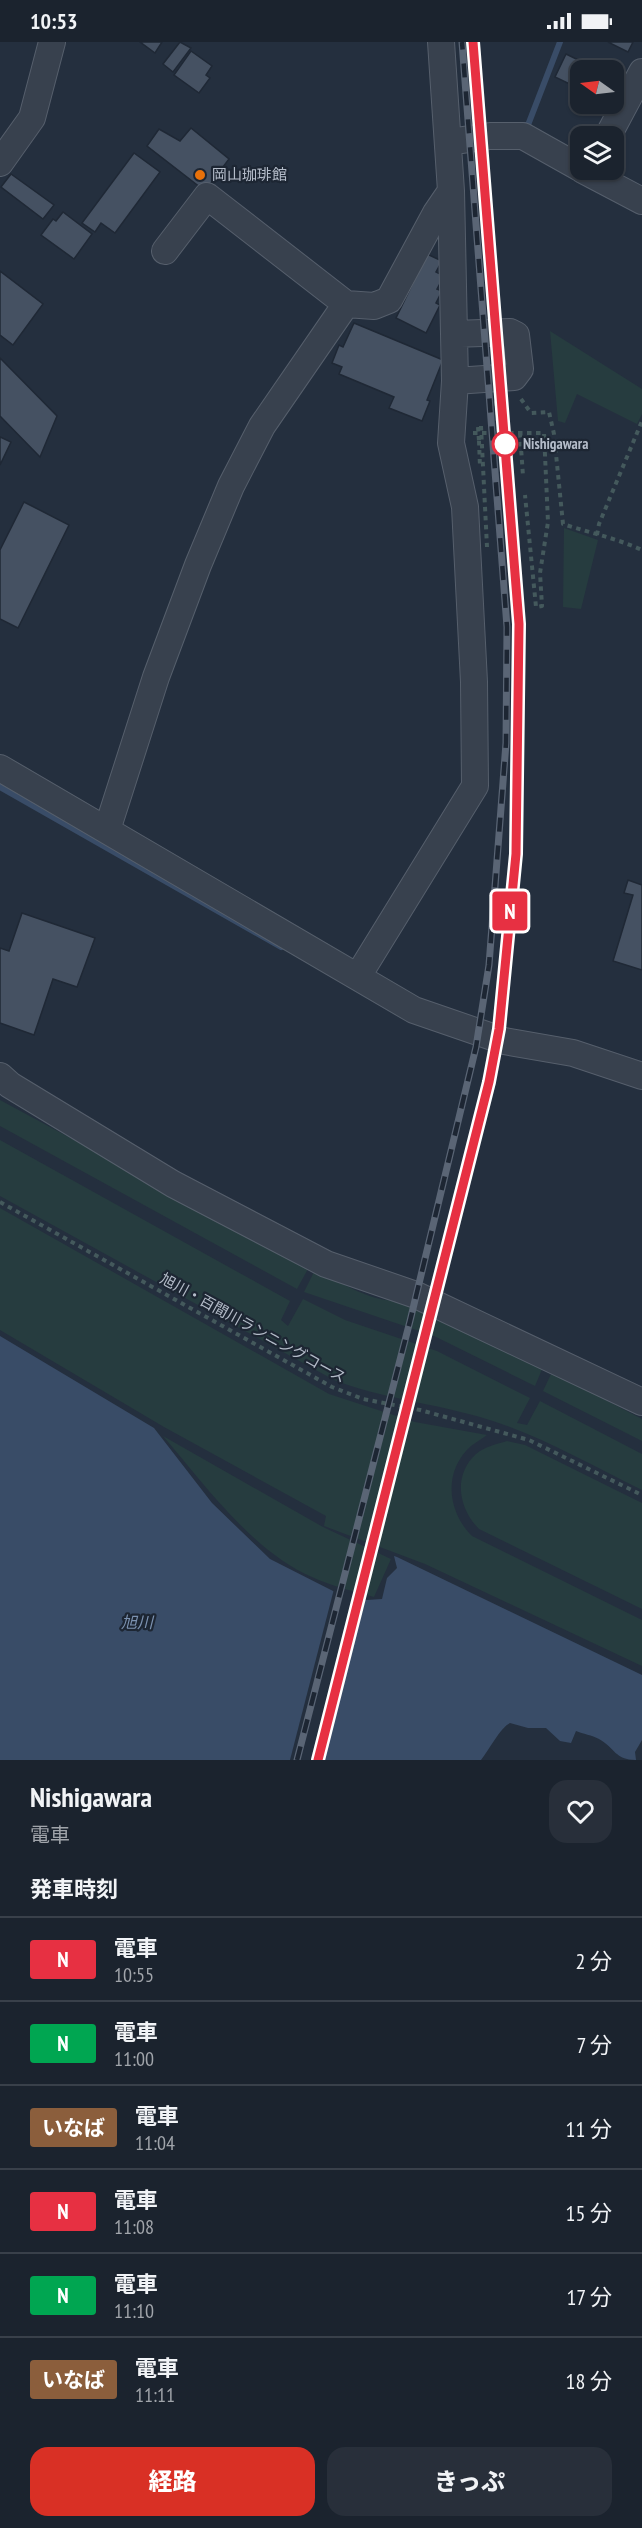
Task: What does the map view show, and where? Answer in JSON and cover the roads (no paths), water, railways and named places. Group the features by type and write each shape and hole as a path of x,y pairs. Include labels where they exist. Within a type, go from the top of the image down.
{"street":[{"path":"0,163 32,118 52,42"},
{"path":"358,976 475,786 474,682 465,507 451,443 455,381 451,191 441,42"},
{"path":"613,126 642,72"},
{"path":"449,142 490,136 523,136 570,162"},
{"path":"603,180 642,201"},
{"path":"165,251 207,196 346,304 374,306 389,300 436,213 451,191"},
{"path":"107,830 156,677 198,565 231,486 262,426 346,304"},
{"path":"454,334 510,332 516,335 520,369 514,377 455,381"},
{"path":"0,768 414,1010 504,1041 573,1053 642,1076"},
{"path":"0,1076 10,1085 173,1184 326,1264 416,1295 642,1402"}],"water":[{"name":"旭川","path":"0,1336 154,1428 212,1503 270,1559 335,1592 367,1600 382,1599 387,1578 397,1568 394,1556 642,1675 642,1740 635,1752 636,1760 619,1756 599,1739 576,1731 571,1743 560,1741 546,1728 528,1728 510,1723 499,1734 481,1760 0,1760"}],"waterway":[{"path":"522,125 528,125 560,42"},
{"path":"0,787 281,947"}],"railway":[{"path":"297,1760 410,1321 476,1047 489,965 506,743 507,627 462,42"},
{"path":"318,1760 489,1082 499,1029 516,854 519,624 473,42"}],"train":[{"name":"N","path":"318,1760 489,1082 499,1029 516,854 519,624 473,42"}],"place":[{"name":"岡山珈琲館","path":"200,175"},
{"name":"Nishigawara","path":"505,444"}]}
